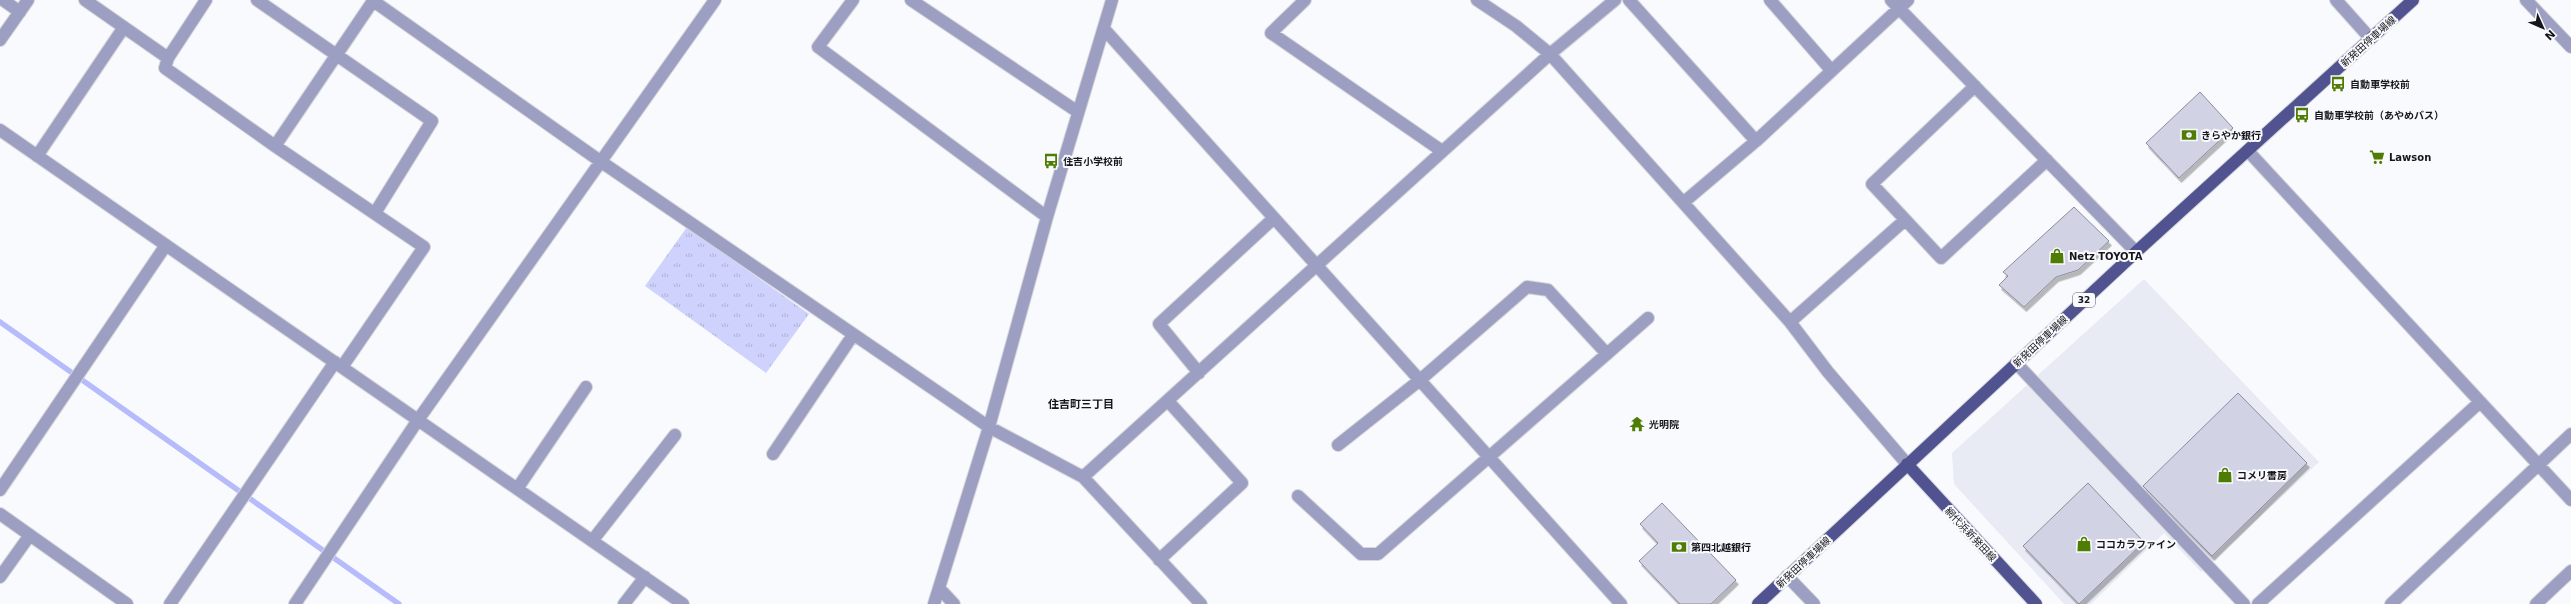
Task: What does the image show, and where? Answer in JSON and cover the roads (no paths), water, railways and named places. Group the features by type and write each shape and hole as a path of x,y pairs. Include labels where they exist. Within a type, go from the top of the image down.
{"main road":[{"name":"新発田停車場線","path":"1758,604 2136,252 2413,0"},
{"name":"網代浜新発田線","path":"1907,464 2036,604"}],"street":[{"path":"3,0 20,12"},
{"path":"0,40 28,0"},
{"path":"85,0 168,58"},
{"path":"170,604 338,365 424,246 275,146 166,68 168,58 206,0"},
{"path":"257,0 432,121 375,213"},
{"path":"275,146 337,56 373,0 600,162 989,427 1083,477 1201,604"},
{"path":"295,604 418,420 715,0"},
{"path":"853,0 818,47 1047,217"},
{"path":"911,0 1078,112"},
{"path":"934,604 989,427 1047,217 1078,112 1105,30 1112,0"},
{"path":"1304,0 1271,33 1442,151"},
{"path":"1477,0 1516,26 1550,54 1790,322 1828,372 1907,464"},
{"path":"1083,477 1318,266 1442,151 1550,54 1615,0"},
{"path":"1630,0 1756,141"},
{"path":"1770,0 1831,70"},
{"path":"2336,0 2370,38"},
{"path":"2526,0 2571,47"},
{"path":"1684,202 1756,141 1831,70 1899,2 1975,86 2136,252"},
{"path":"37,156 124,27"},
{"path":"1105,30 1621,604"},
{"path":"1975,86 1872,184 1941,258 2047,160"},
{"path":"0,130 683,604"},
{"path":"2248,151 2571,500"},
{"path":"1199,373 1159,324 1274,218"},
{"path":"1790,322 1905,220"},
{"path":"0,490 166,245"},
{"path":"1338,445 1420,380 1527,288 1548,290 1607,354"},
{"path":"1298,496 1361,554 1378,554 1490,458 1648,318"},
{"path":"773,454 853,335"},
{"path":"2016,363 2244,604"},
{"path":"517,489 586,387"},
{"path":"1159,560 1242,484 1168,401"},
{"path":"2258,604 2480,402"},
{"path":"2391,604 2571,434"},
{"path":"592,541 675,435"},
{"path":"0,514 30,535 114,600 127,604"},
{"path":"0,577 30,535"},
{"path":"2536,604 2571,571"},
{"path":"1788,576 1814,604"},
{"path":"624,604 645,577"},
{"path":"939,588 954,604"}],"waterway":[{"path":"0,322 399,604"}],"place":[{"name":"自動車学校前","path":"2338,84"},
{"name":"自動車学校前（あやめバス）","path":"2302,115"},
{"name":"きらやか銀行","path":"2189,135"},
{"name":"Lawson","path":"2377,157"},
{"name":"住吉小学校前","path":"1051,161"},
{"name":"Netz TOYOTA","path":"2057,256"},
{"name":"光明院","path":"1637,424"},
{"name":"コメリ書房","path":"2225,475"},
{"name":"ココカラファイン","path":"2084,544"},
{"name":"第四北越銀行","path":"1679,547"}],"district":[{"name":"住吉町三丁目","path":"1081,404"}]}
